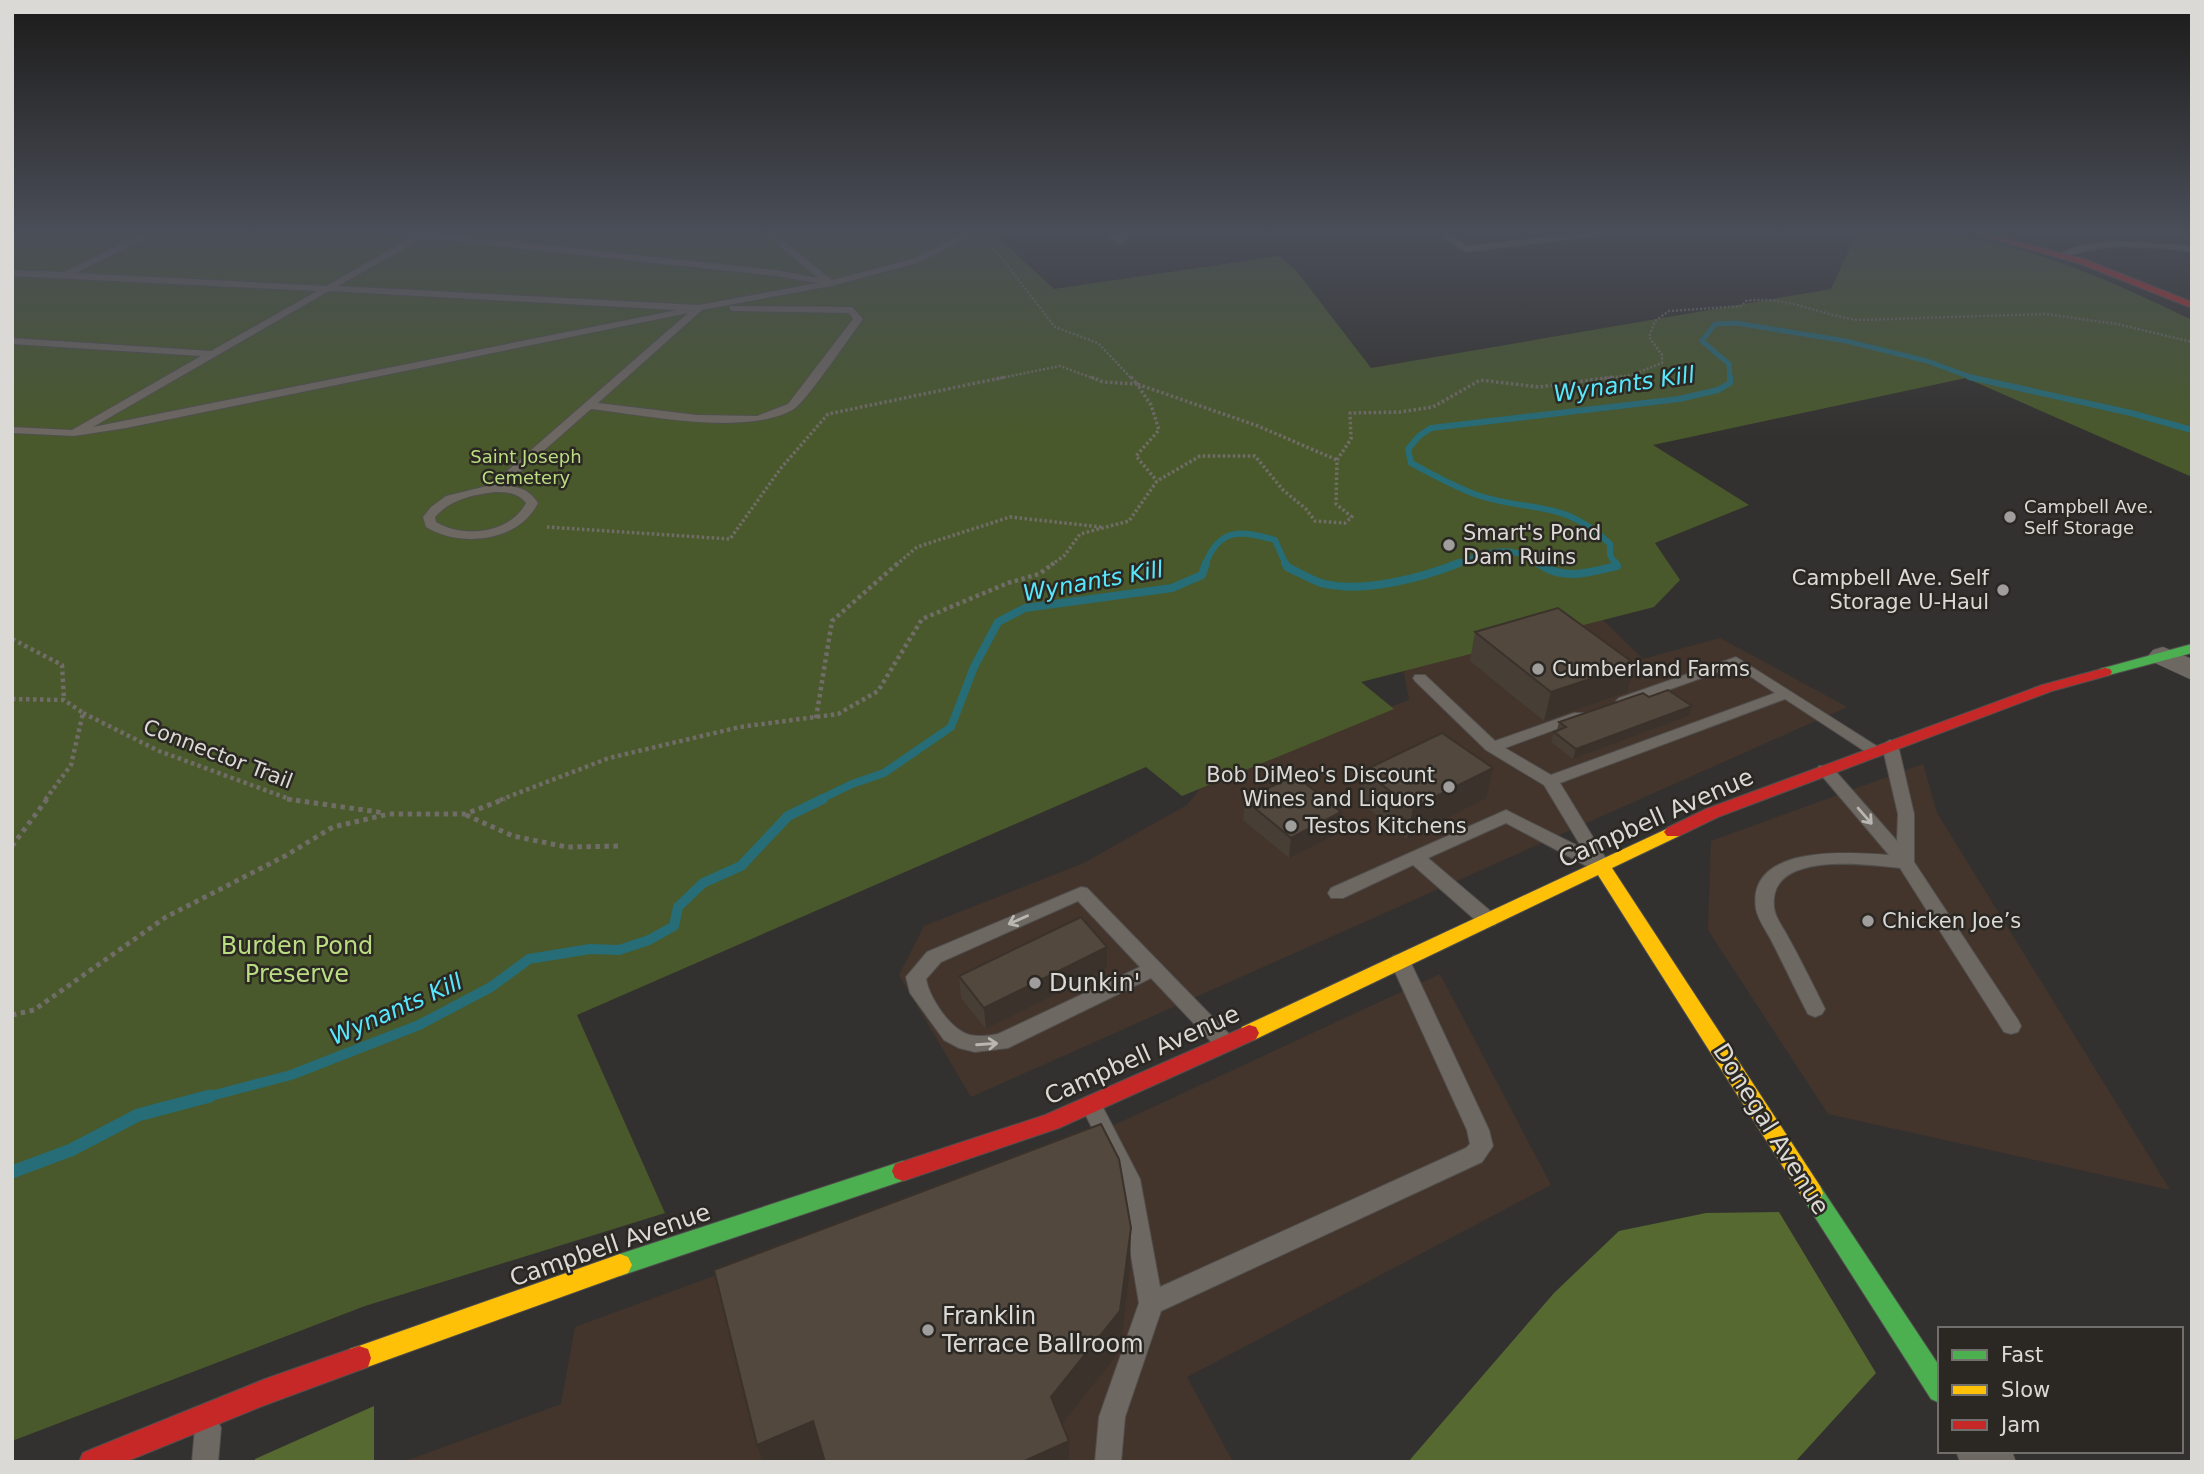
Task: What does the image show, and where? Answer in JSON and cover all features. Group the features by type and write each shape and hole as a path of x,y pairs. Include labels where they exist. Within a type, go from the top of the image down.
{"street":[{"name":"Campbell Avenue","path":"92,1462 209,1415 604,1270 1051,1122 1226,1043 1712,813 2047,688 2192,648"},
{"path":"2163,656 2192,671"},
{"name":"Donegal Avenue","path":"1602,867 1709,1031 1781,1148 1938,1387"}],"lane":[{"path":"74,433 310,300"},
{"path":"539,300 699,308 852,310 858,319 792,406 758,419 697,418 588,405"},
{"path":"12,430 74,433 126,425 742,300"},
{"path":"495,488 521,492 529,497 532,503 530,510 513,524 482,534 449,535 437,531 430,524 429,517 446,501 495,488 699,308"},
{"path":"12,341 213,354"},
{"path":"1621,716 1608,706 1635,704 1736,661 1786,694 1882,748 1906,814 1905,862"},
{"path":"1420,678 1492,747 1550,781 1602,867"},
{"path":"1550,781 1601,755 1671,729 1786,694"},
{"path":"1492,747 1591,715"},
{"path":"1560,723 1573,733"},
{"path":"1825,770 1905,862 2011,1026"},
{"path":"1337,892 1506,816 1602,867"},
{"path":"1415,857 1488,920"},
{"path":"1815,1009 1765,911 1763,889 1770,877 1801,863 1832,857 1905,862"},
{"path":"1153,969 1002,1042 981,1046 962,1042 948,1034 916,988 916,977 934,957 1081,892 1226,1043"},
{"path":"1151,1303 1474,1155 1482,1146 1478,1129 1401,961"},
{"path":"1090,1103 1129,1179 1151,1303 1112,1417 1108,1462"},
{"path":"205,1462 209,1415"}],"path":[{"path":"1033,300 1055,327 1098,343 1137,384 1151,405 1159,429 1136,456 1157,481"},
{"path":"12,1015 34,1010 166,916 285,856 333,827 389,814 465,814 609,758 740,727 838,715 878,691 922,619 1008,583 1039,574 1065,555 1080,534 1129,521 1157,481 1200,456 1255,456 1283,490 1307,509 1315,521 1345,523 1352,517 1336,504 1337,460 1348,451 1353,421 1350,413 1400,412 1433,407 1480,380 1539,387 1598,381 1651,369 1662,363 1662,355 1649,337 1652,324 1658,316 1681,309 1742,306 1751,300"},
{"path":"1791,300 1835,318 1858,320 1973,314 2045,314 2117,324 2192,342"},
{"path":"547,527 730,539 781,468 828,414 1060,366 1103,382 1137,384 1258,426 1337,460"},
{"path":"816,718 832,621 917,547 1010,517 1105,528"},
{"path":"12,639 62,665 64,700 12,699"},
{"name":"Connector Trail","path":"64,700 83,713 159,751 293,801 389,814"},
{"path":"12,846 71,765 83,713"},
{"path":"465,814 513,836 567,847 621,846"}],"shaded area":[{"path":"1603,620 1643,659 1720,638 1847,707 971,1097 899,975 924,926 1084,863 1187,805 1214,771 1409,700 1404,671 1548,621"},
{"path":"1923,764 1937,813 2170,1190 1828,1114 1708,930 1711,841"},
{"path":"1440,974 1551,1185 1187,1377 1233,1462 403,1462 561,1404 575,1327 1069,1146"}],"green space":[{"name":"Burden Pond Preserve","path":"12,300 1319,300 1371,368 1768,300 2150,300 2192,320 2192,477 1966,378 1653,445 1749,505 1655,543 1680,580 1654,607 1361,682 1394,709 1182,796 1146,767 577,1015 665,1213 365,1306 12,1441"},
{"path":"1779,1212 1876,1373 1795,1462 1408,1462 1554,1293 1619,1231 1706,1213"},
{"path":"374,1406 374,1462 255,1462 255,1459"}],"building":[{"path":"1558,608 1635,664 1551,692 1475,632"},
{"path":"1668,690 1692,706 1576,749 1554,732 1566,727 1559,722 1643,693 1649,697"},
{"path":"1442,733 1493,768 1413,808 1363,771"},
{"path":"1295,775 1341,812 1291,838 1245,800"},
{"path":"1081,917 1107,947 984,1008 959,976"},
{"name":"Franklin Terrace Ballroom","path":"1101,1124 1119,1159 1131,1228 1120,1311 1051,1397 1069,1441 1022,1462 825,1462 813,1421 757,1445 714,1270"}],"waterway":[{"name":"Wynants Kill","path":"1730,379 1729,364 1702,341 1715,324 1736,323 1846,341 1927,361 1973,378"},
{"name":"Wynants Kill","path":"1969,377 1973,378"},
{"name":"Wynants Kill","path":"1973,378 2131,413 2192,430"},
{"name":"Wynants Kill","path":"1616,565 1610,555 1610,544 1578,520 1548,510 1480,496 1462,489 1411,463 1408,449 1419,436 1431,428 1679,399 1718,390 1730,383 1730,379"},
{"name":"Wynants Kill","path":"1206,563 1217,544 1233,534 1242,533 1275,540 1286,565"},
{"name":"Wynants Kill","path":"1454,565 1488,553 1509,551 1519,553 1541,565"},
{"name":"Wynants Kill","path":"819,800 852,784 884,773 951,727 974,667 998,622 1025,608 1172,588 1202,575 1206,563"},
{"name":"Wynants Kill","path":"1286,565 1321,583 1354,587 1410,579 1459,563"},
{"name":"Wynants Kill","path":"1541,565 1557,572 1576,574 1617,566 1615,563"},
{"name":"Wynants Kill","path":"203,1098 291,1075 419,1025 491,987 529,959 590,949 619,950 649,940 674,926 678,907 703,883 741,866 788,816 823,799"},
{"name":"Wynants Kill","path":"12,1172 71,1150 138,1115 210,1096"}],"traffic: fast":[{"path":"2105,672 2192,648"},
{"path":"620,1265 903,1171"},
{"path":"1812,1193 1938,1387"}],"traffic: slow":[{"path":"1249,1033 1673,832"},
{"path":"1602,867 1812,1193"},
{"path":"359,1358 620,1265"}],"traffic: jam":[{"path":"2179,300 2192,305"},
{"path":"1673,832 1712,813 2047,688 2105,672"},
{"path":"903,1171 1051,1122 1249,1033"},
{"path":"92,1462 265,1392 359,1358"}],"place":[{"name":"Campbell Ave. Self Storage","path":"2010,517"},
{"name":"Smart's Pond Dam Ruins","path":"1449,545"},
{"name":"Campbell Ave. Self Storage U-Haul","path":"2003,590"},
{"name":"Cumberland Farms","path":"1538,669"},
{"name":"Bob DiMeo's Discount Wines and Liquors","path":"1449,787"},
{"name":"Testos Kitchens","path":"1291,826"},
{"name":"Chicken Joe’s","path":"1868,921"},
{"name":"Dunkin'","path":"1035,983"},
{"name":"Franklin Terrace Ballroom","path":"928,1330"}],"park label":[{"name":"Saint Joseph Cemetery","path":"526,468"}]}
